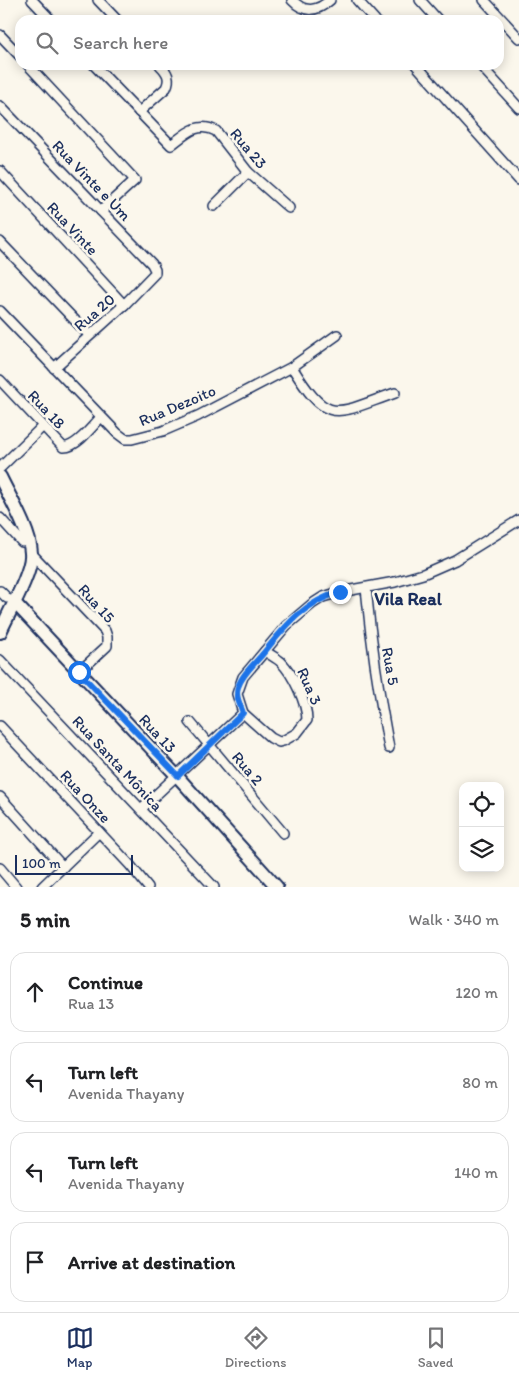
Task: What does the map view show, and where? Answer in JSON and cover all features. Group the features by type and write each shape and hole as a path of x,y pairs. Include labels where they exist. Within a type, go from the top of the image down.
{"main road":[{"path":"0,477 27,536 32,554 28,568 7,597 0,632"},
{"path":"0,497 22,542 22,560 0,612"}],"street":[{"path":"32,0 46,15"},
{"path":"98,0 112,15"},
{"path":"292,0 305,10 318,8 330,0"},
{"path":"358,0 372,15"},
{"path":"420,0 434,15"},
{"path":"484,0 498,15"},
{"path":"504,22 519,38"},
{"path":"0,34 15,50"},
{"path":"33,70 135,180 101,211"},
{"path":"99,70 139,112 166,88 168,75 164,70"},
{"path":"420,70 519,180"},
{"path":"485,70 519,108"},
{"name":"Rua Vinte e Um","path":"0,106 152,264 155,272 152,277"},
{"name":"Rua 23","path":"139,112 171,146 195,127 206,127 216,131 248,172 290,208"},
{"name":"Rua Vinte","path":"0,171 124,305"},
{"path":"214,206 248,172"},
{"path":"0,242 89,335"},
{"name":"Rua 20","path":"54,368 152,277"},
{"name":"Rua Dezoito","path":"0,311 101,417 125,439 142,437 198,416 292,367 337,335"},
{"path":"292,367 315,400 329,410 343,411 352,409 394,393"},
{"name":"Rua 18","path":"0,380 63,448 69,448 76,444 101,417"},
{"path":"0,468 43,426"},
{"path":"0,518 22,542"},
{"path":"141,809 243,713 237,694 243,677 286,626 312,604 324,596 424,574 455,560 519,520"},
{"name":"Rua 15","path":"32,554 105,631 107,646 79,672"},
{"name":"Rua 5","path":"366,588 374,659 389,748"},
{"name":"Rua 13","path":"7,597 178,776 277,887"},
{"name":"Rua 3","path":"243,713 271,738 279,742 283,742 296,733 307,720 306,710 289,672 280,660 265,651"},
{"name":"Rua Santa Mônica","path":"0,660 214,887"},
{"name":"Rua 2","path":"190,722 283,833"},
{"name":"Rua Onze","path":"0,726 148,887"},
{"path":"0,797 63,867"},
{"path":"42,887 99,832"},
{"path":"1,872 16,887"}],"district":[{"name":"Vila Real","path":"408,599"}],"route":[{"path":"79,672 178,776 243,713 237,694 240,682 276,637 299,613 324,596 340,592"}]}
